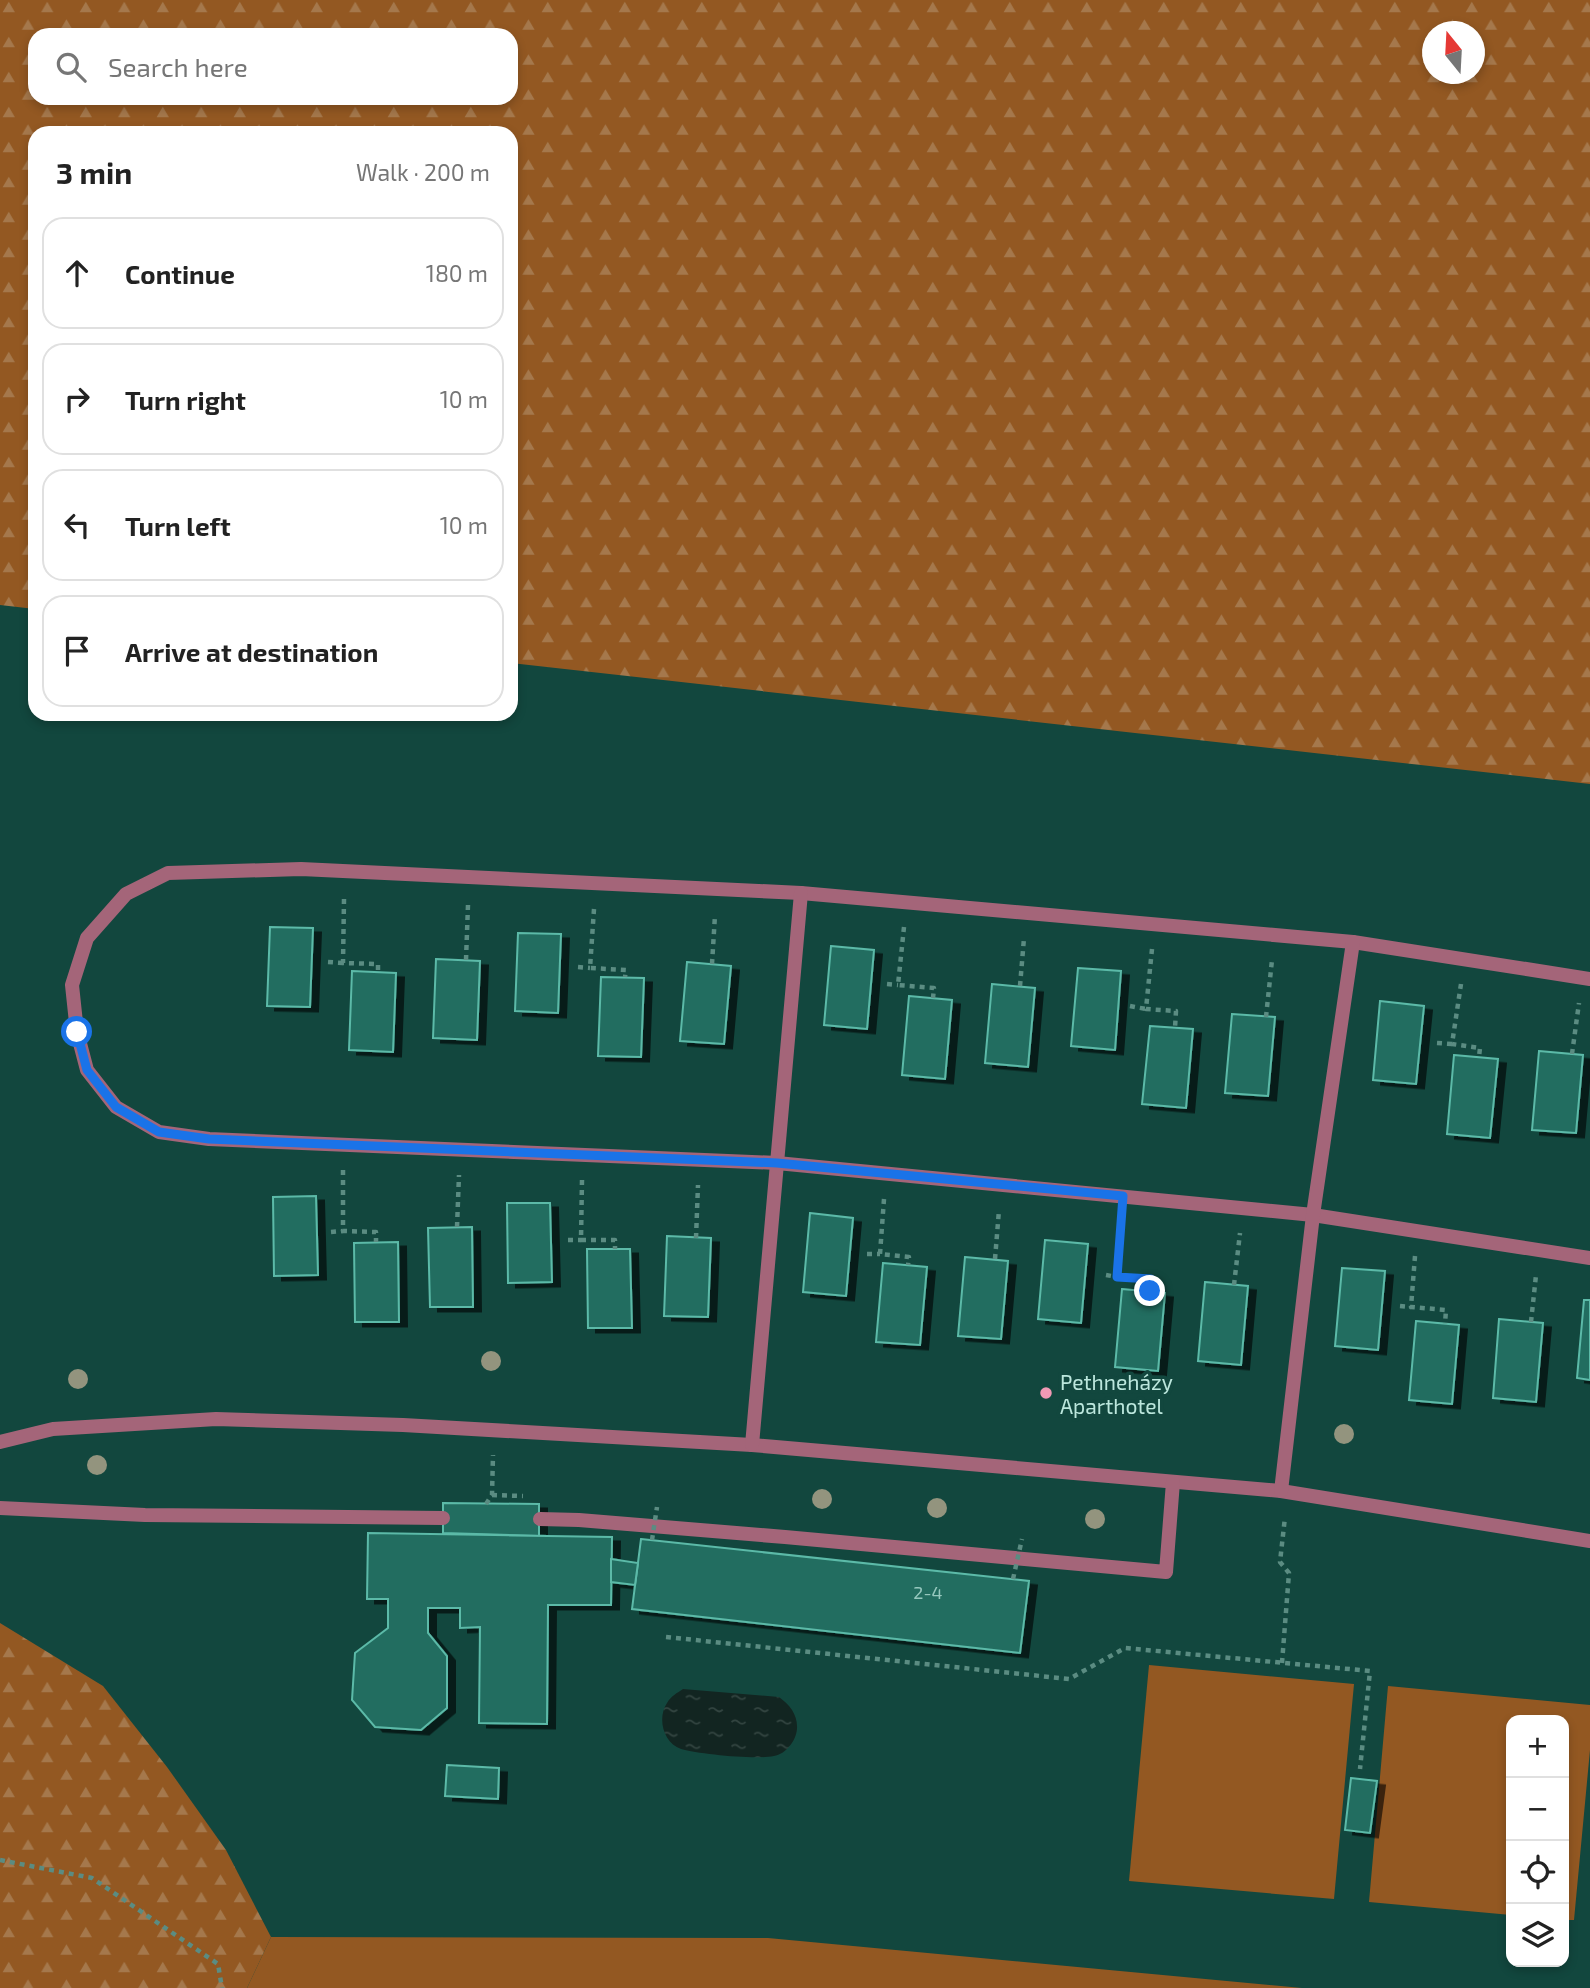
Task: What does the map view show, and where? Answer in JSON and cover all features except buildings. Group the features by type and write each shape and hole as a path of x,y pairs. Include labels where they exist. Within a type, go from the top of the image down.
{"lane":[{"path":"1586,978 1353,942 801,893 301,869 168,873 126,894 87,938 72,985 77,1032 87,1070 116,1107 159,1132 209,1139 777,1163 1313,1214 1590,1258"},
{"path":"752,1445 801,893"},
{"path":"1284,1492 1313,1214 1353,942"},
{"path":"0,1442 53,1429 216,1419 494,1430 752,1445 1284,1492 1590,1541"},
{"path":"540,1519 785,1537 1166,1572 1173,1482"},
{"path":"0,1508 145,1515 443,1518"}],"path":[{"path":"343,963 345,871"},
{"path":"466,960 470,877"},
{"path":"590,968 596,883"},
{"path":"712,964 717,890"},
{"path":"898,985 906,903"},
{"path":"1020,986 1026,913"},
{"path":"1146,1009 1154,924"},
{"path":"1266,1017 1275,935"},
{"path":"1452,1044 1465,959"},
{"path":"328,962 378,964 378,972"},
{"path":"578,967 626,970 625,977"},
{"path":"1572,1054 1586,978"},
{"path":"887,984 934,988 933,998"},
{"path":"1130,1006 1176,1011 1175,1028"},
{"path":"1437,1043 1480,1048 1479,1057"},
{"path":"343,1231 344,1145"},
{"path":"457,1227 460,1150"},
{"path":"581,1240 582,1154"},
{"path":"696,1238 698,1160"},
{"path":"880,1254 886,1173"},
{"path":"995,1259 1002,1185"},
{"path":"1117,1277 1123,1196"},
{"path":"1234,1285 1242,1208"},
{"path":"1411,1307 1417,1231"},
{"path":"331,1232 376,1232 376,1242"},
{"path":"568,1240 615,1240 615,1248"},
{"path":"1531,1322 1539,1250"},
{"path":"867,1254 909,1257 908,1265"},
{"path":"1106,1275 1151,1279 1150,1291"},
{"path":"1400,1306 1446,1310 1445,1324"},
{"path":"486,1504 492,1495 494,1430"},
{"path":"1282,1663 1289,1573 1280,1562 1284,1492"},
{"path":"652,1540 657,1507"},
{"path":"1013,1579 1022,1539"},
{"path":"666,1637 1069,1679 1125,1648 1370,1671 1360,1769"},
{"path":"0,1860 92,1878 218,1964 222,1988"}],"green space":[{"path":"0,0 1590,0 1590,784 518,664 518,126 28,126 28,608 0,605"},
{"path":"0,1623 103,1686 167,1767 226,1850 271,1937 247,1988 0,1988"},
{"path":"1149,1665 1354,1684 1334,1899 1129,1881"},
{"path":"1388,1686 1590,1705 1590,1750 1574,1920 1569,1920 1569,1715 1506,1715 1506,1915 1369,1902"},
{"path":"271,1937 768,1938 1302,1988 247,1988"}],"water":[{"path":"683,1689 779,1697 795,1715 795,1738 783,1753 765,1757 727,1756 681,1749 666,1736 662,1716 669,1701"}],"place":[{"name":"Pethneházy Aparthotel","path":"1046,1393"}],"route":[{"path":"77,1032 87,1070 116,1107 159,1132 209,1139 777,1163 1123,1196 1117,1277 1151,1279 1150,1291"}]}
